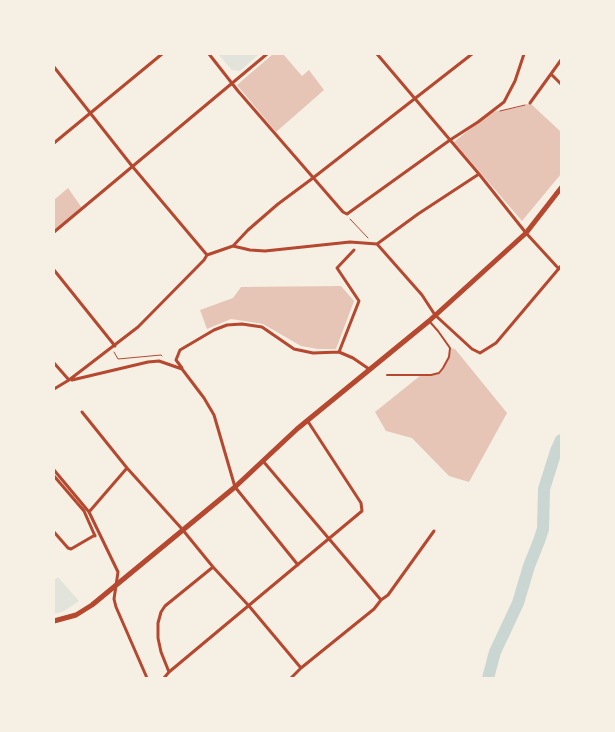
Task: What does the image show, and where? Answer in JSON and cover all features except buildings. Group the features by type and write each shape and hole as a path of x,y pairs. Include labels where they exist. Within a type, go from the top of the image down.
{"main road":[{"path":"54,622 76,615 115,585 235,487 307,420 429,321 526,233 561,188"}],"street":[{"path":"54,143 162,54"},
{"path":"209,54 232,84 313,178 347,214 504,102 511,91 524,54"},
{"path":"54,232 268,54"},
{"path":"376,244 422,295 435,315 472,349 480,353 496,343 560,267 526,233 479,174 377,54"},
{"path":"233,246 237,240 272,208 472,54"},
{"path":"530,103 561,60"},
{"path":"54,67 132,166 207,255"},
{"path":"552,75 561,84"},
{"path":"54,389 114,348 138,327 207,255 233,246 265,251 350,242 376,244 479,174"},
{"path":"339,352 360,301 337,268 354,250"},
{"path":"54,270 114,348"},
{"path":"298,565 235,487 214,415 176,360 180,350 214,330 227,325 242,324 262,327 294,349 313,353 339,352 353,358 369,369"},
{"path":"69,380 135,364 158,361 182,369"},
{"path":"54,363 69,380"},
{"path":"82,412 127,468 301,668"},
{"path":"164,678 362,511 361,503 307,420"},
{"path":"263,461 381,600"},
{"path":"89,512 127,468"},
{"path":"54,470 89,512 96,534"},
{"path":"54,476 84,511 118,572 114,599 116,607 147,678"},
{"path":"292,678 301,668 374,609 388,595 434,531"},
{"path":"54,532 71,549 96,534"},
{"path":"169,672 158,638 158,623 161,612 213,567"}],"lane":[{"path":"387,375 431,375 439,373 443,368 449,357 450,348 429,321"}],"path":[{"path":"491,112 519,108 530,103"},
{"path":"345,213 376,244"},
{"path":"114,348 118,359 161,355 166,363"}],"shaded area":[{"path":"218,54 259,54 240,71 232,70"},
{"path":"58,577 79,601 64,611 54,614 54,580"}],"waterway":[{"path":"488,678 495,652 518,603 543,529 544,489 561,440"}]}
